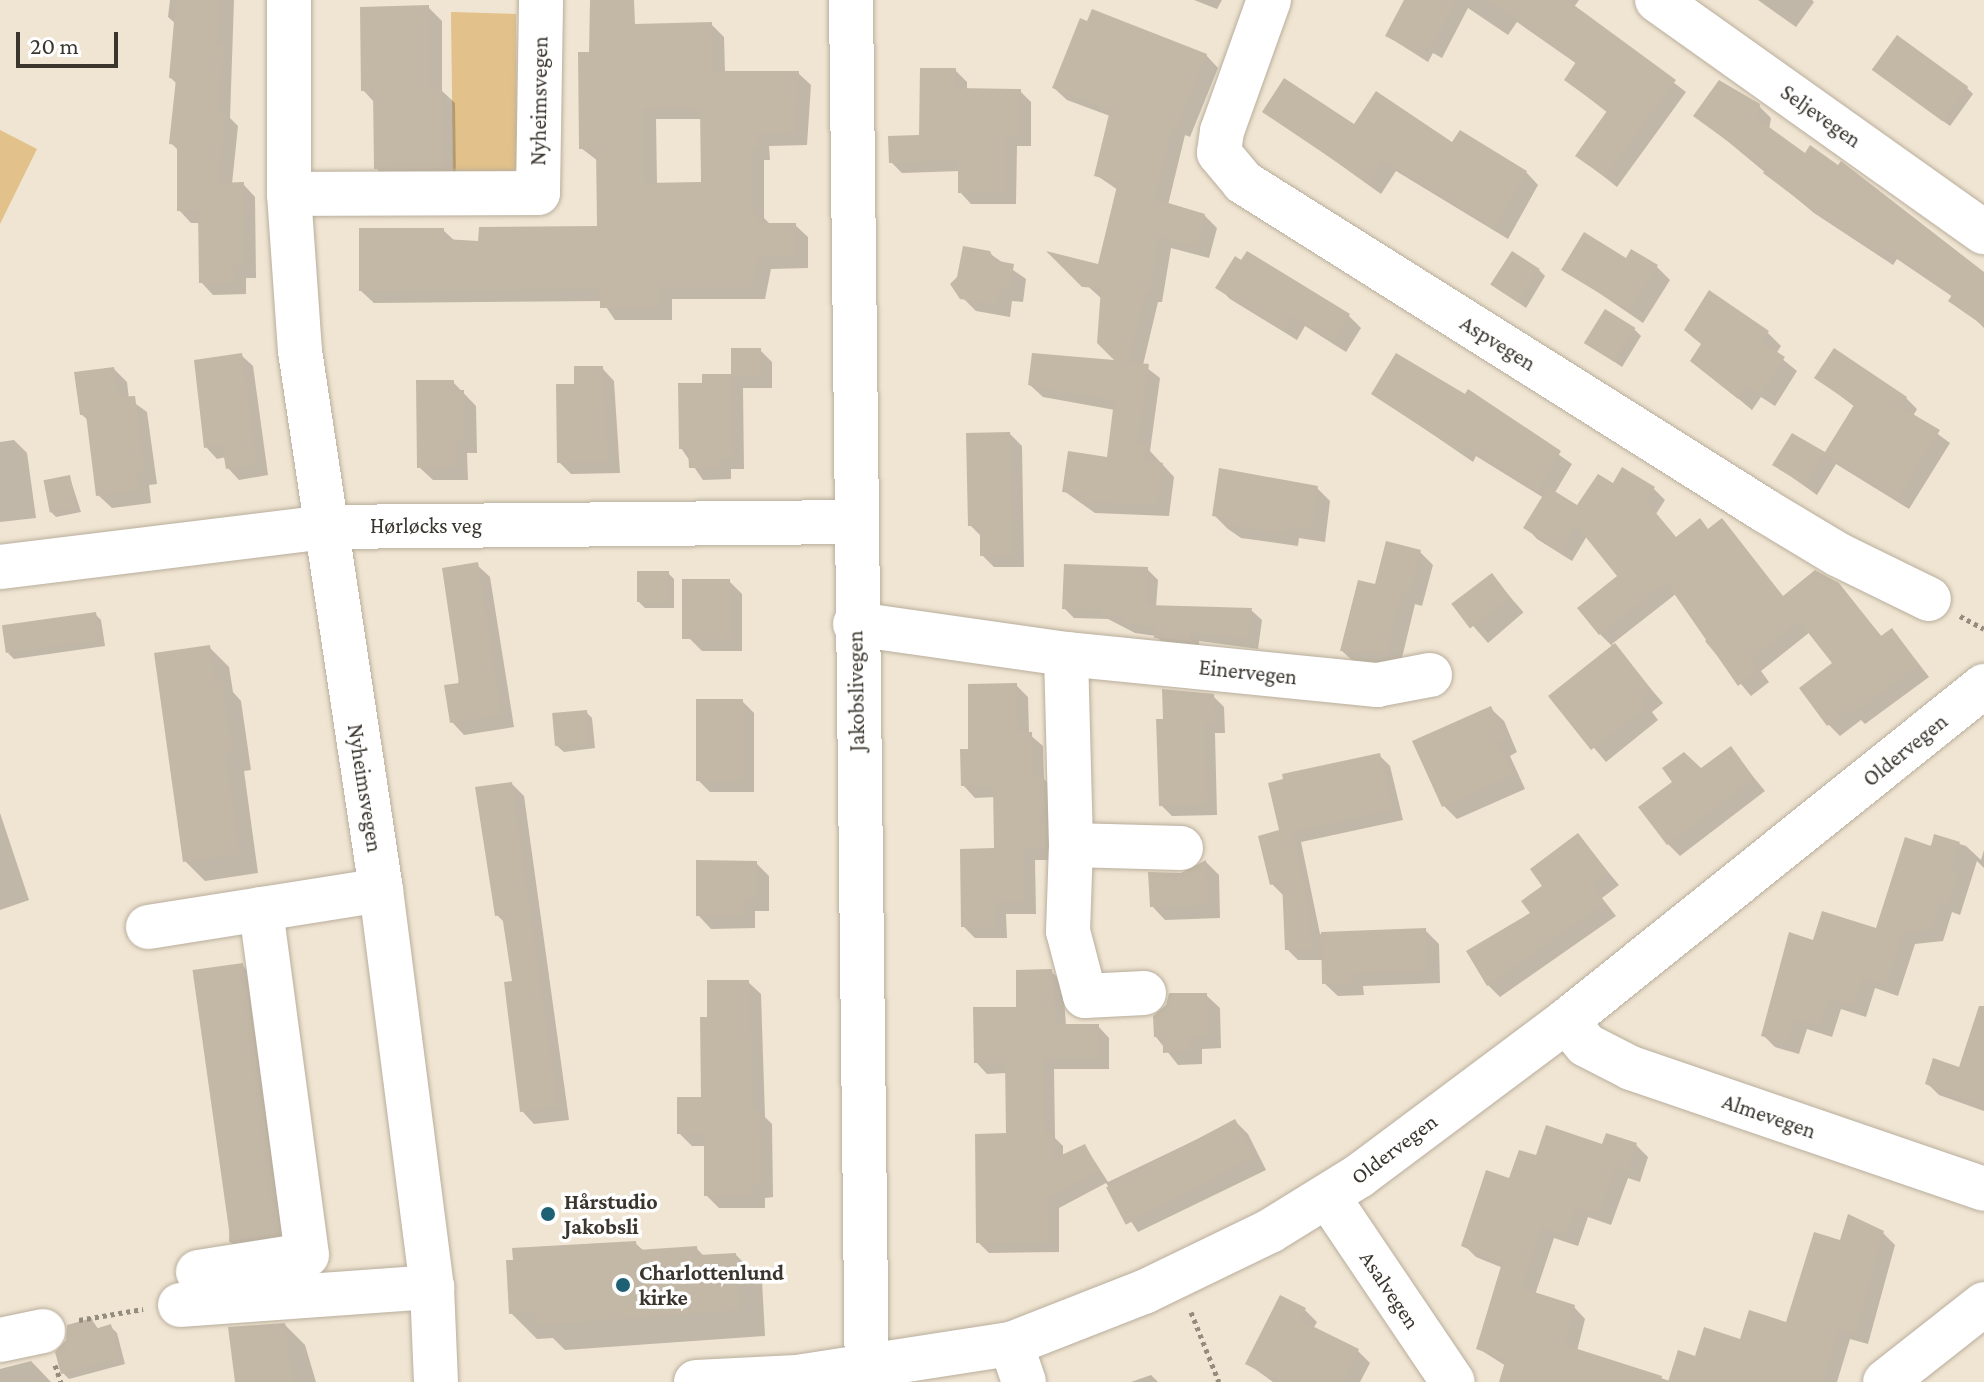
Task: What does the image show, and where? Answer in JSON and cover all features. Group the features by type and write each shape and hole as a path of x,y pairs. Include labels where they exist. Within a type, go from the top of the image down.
{"street":[{"name":"Nyheimsvegen","path":"289,0 289,194 300,351 381,890 432,1287 436,1382"},
{"name":"Nyheimsvegen","path":"289,194 538,193 541,0"},
{"name":"Jakobslivegen","path":"851,0 855,624 867,1374"},
{"name":"Aspvegen","path":"1269,0 1222,131 1219,153 1243,182 1776,517 1929,599"},
{"name":"Seljevegen","path":"1657,0 1984,232"},
{"name":"Hørløcks veg","path":"0,567 325,527 854,522"},
{"name":"Einervegen","path":"855,624 1066,654 1377,685 1430,675"},
{"path":"1066,654 1071,845 1068,931 1085,996 1144,993"},
{"name":"Oldervegen","path":"696,1382 797,1379 1018,1363 1144,1292 1328,1197 1566,1021 1984,686"},
{"path":"1071,845 1181,848"},
{"path":"148,927 381,890"},
{"path":"189,1288 307,1255 261,909"},
{"name":"Almevegen","path":"1566,1021 1586,1045 1631,1068 1984,1189"},
{"name":"Asalvegen","path":"1328,1197 1453,1382"},
{"path":"189,1288 432,1287"},
{"path":"1885,1382 1984,1304"},
{"path":"0,1340 43,1331"}],"path":[{"path":"43,1331 189,1288"},
{"path":"1186,1300 1219,1382"}],"shaded area":[{"path":"451,12 516,14 517,167 511,173 453,178"},
{"path":"0,130 37,149 0,224"}],"building":[{"path":"176,0 221,0 217,45 224,46 218,111 226,112 219,183 244,182 244,266 234,266 235,283 199,283 198,211 177,211 177,145 169,144 176,79 169,78"},
{"path":"590,0 634,0 635,24 712,22 713,71 799,71 795,133 758,134 758,148 752,148 752,210 758,210 758,223 796,223 796,256 759,257 753,287 660,287 660,308 600,308 600,289 359,291 359,228 444,228 444,239 478,241 479,227 597,226 596,149 579,149 578,52 589,52","holes":["644,107 700,108 701,182 645,183"]},
{"path":"1404,0 1456,0 1431,49 1422,44 1417,52 1385,36"},
{"path":"1487,0 1567,0 1676,80 1605,177 1575,156 1607,111 1564,80 1576,62"},
{"path":"429,5 430,87 442,87 443,168 374,169 373,91 361,91 360,7"},
{"path":"1092,9 1207,54 1178,126 1173,124 1155,199 1205,214 1197,247 1159,237 1150,291 1146,291 1129,362 1149,364 1138,444 1147,445 1145,460 1163,463 1157,505 1081,501 1082,494 1062,492 1068,451 1107,457 1114,401 1028,385 1032,353 1114,360 1097,343 1101,288 1082,287 1046,251 1098,264 1118,182 1094,176 1110,110 1052,88 1080,18 1087,21"},
{"path":"1897,35 1968,87 1943,122 1872,70"},
{"path":"920,68 956,68 956,88 1021,89 1020,136 1006,135 1006,193 958,193 958,160 889,163 888,136 919,135"},
{"path":"1284,78 1354,124 1376,91 1452,142 1460,130 1527,171 1495,229 1383,160 1368,183 1262,112"},
{"path":"1719,80 1760,104 1758,119 1805,153 1810,145 1838,165 1841,161 1984,272 1984,326 1948,301 1952,295 1884,248 1880,254 1871,250 1800,201 1763,173 1766,169 1693,116"},
{"path":"1584,232 1626,258 1631,249 1658,265 1629,311 1561,270"},
{"path":"963,246 990,251 994,260 1014,264 1010,289 1000,288 997,304 960,299 950,284 957,277"},
{"path":"1247,251 1350,314 1334,341 1292,316 1284,330 1215,288 1235,256 1241,260"},
{"path":"1512,251 1540,269 1518,303 1490,285"},
{"path":"1709,290 1769,331 1762,342 1785,357 1761,394 1747,385 1738,399 1690,361 1701,344 1684,330"},
{"path":"1605,309 1636,328 1614,362 1584,343"},
{"path":"731,348 761,348 761,377 732,377 733,458 720,458 720,468 689,468 688,449 679,449 678,383 702,383 702,374 731,374"},
{"path":"1834,348 1907,397 1901,407 1940,430 1898,499 1824,455 1805,485 1772,465 1792,433 1825,452 1854,405 1814,378"},
{"path":"242,353 257,464 226,469 222,445 204,448 194,360"},
{"path":"1396,353 1465,394 1468,389 1561,451 1537,491 1464,446 1460,452 1371,394"},
{"path":"574,366 603,366 608,462 557,463 556,384 574,384"},
{"path":"114,367 119,397 135,396 145,471 136,472 139,490 96,496 86,415 80,415 74,372"},
{"path":"416,380 454,380 454,390 464,390 464,440 455,440 455,467 417,468"},
{"path":"1010,432 1013,556 980,556 980,526 968,526 966,433"},
{"path":"1622,467 1655,487 1646,501 1676,537 1700,518 1708,529 1722,518 1783,596 1815,570 1839,583 1881,636 1892,628 1919,665 1853,714 1849,709 1827,726 1799,688 1832,663 1799,621 1751,659 1759,669 1738,686 1666,582 1599,635 1577,608 1617,576 1576,525 1560,551 1523,528 1548,487 1577,505 1598,474 1613,483"},
{"path":"1219,468 1318,486 1312,529 1286,526 1286,533 1226,525 1227,518 1212,516"},
{"path":"70,475 76,507 50,513 43,480"},
{"path":"1386,541 1421,550 1409,594 1402,592 1387,653 1340,651 1358,580 1375,584"},
{"path":"478,562 502,715 450,723 444,685 459,683 442,568"},
{"path":"1064,564 1148,567 1147,605 1252,608 1248,639 1190,632 1190,641 1154,638 1155,627 1122,623 1123,617 1102,616 1102,610 1062,609"},
{"path":"637,571 669,571 669,602 637,602"},
{"path":"1492,573 1511,598 1470,628 1451,604"},
{"path":"682,579 730,579 730,639 682,639"},
{"path":"96,612 100,640 6,653 2,625"},
{"path":"1615,643 1651,689 1640,698 1647,706 1591,750 1548,696"},
{"path":"210,645 215,680 222,679 232,751 225,751 240,854 183,862 154,653"},
{"path":"1017,683 1018,732 1032,732 1033,777 1044,776 1046,848 1024,848 1024,902 995,903 995,927 961,927 960,849 994,848 993,786 961,786 960,749 968,749 968,684"},
{"path":"1162,689 1214,694 1215,722 1205,722 1207,805 1159,806 1156,719 1163,719"},
{"path":"696,699 743,699 743,781 696,781"},
{"path":"1491,706 1506,739 1498,742 1513,775 1442,807 1412,741"},
{"path":"587,710 590,743 555,746 552,713"},
{"path":"1731,746 1754,778 1667,845 1638,807 1672,782 1662,768 1684,752 1701,768"},
{"path":"1380,753 1393,810 1292,832 1310,909 1311,950 1285,950 1282,882 1270,885 1258,836 1279,830 1268,783 1283,779 1282,774"},
{"path":"512,782 558,1107 520,1112 504,982 512,981 502,915 495,916 475,787"},
{"path":"1578,833 1608,872 1592,885 1605,903 1487,986 1466,951 1530,913 1521,901 1542,886 1530,869"},
{"path":"1934,834 1960,842 1951,870 1959,872 1949,904 1940,902 1931,929 1903,933 1886,985 1863,978 1854,1006 1829,998 1820,1026 1795,1019 1788,1043 1761,1036 1789,932 1813,940 1822,911 1876,928 1905,837 1931,846"},
{"path":"696,860 757,861 757,898 743,898 743,916 696,916"},
{"path":"1206,860 1208,905 1150,907 1148,872 1181,873"},
{"path":"1426,928 1427,971 1351,973 1351,983 1322,984 1321,932"},
{"path":"243,963 281,1233 230,1240 192,970"},
{"path":"1052,969 1056,1024 1099,1024 1099,1059 1044,1058 1045,1133 1053,1133 1053,1159 1085,1144 1099,1171 1048,1197 1049,1242 976,1243 975,1134 1006,1133 1005,1063 974,1063 973,1007 1016,1007 1016,970"},
{"path":"707,980 749,980 753,1109 760,1109 761,1185 753,1185 753,1196 704,1196 704,1134 677,1134 677,1097 701,1097 700,1017 707,1017"},
{"path":"1169,993 1207,993 1208,1036 1190,1037 1190,1051 1163,1053 1163,1037 1154,1037 1153,1016 1166,1005"},
{"path":"1979,1006 1984,1006 1984,1107 1925,1084 1933,1058 1959,1067"},
{"path":"1235,1119 1255,1156 1126,1225 1106,1188"},
{"path":"1546,1125 1602,1144 1606,1133 1637,1143 1628,1172 1616,1168 1599,1214 1576,1207 1566,1235 1542,1227 1522,1288 1575,1305 1565,1345 1662,1376 1661,1382 1499,1382 1506,1359 1476,1349 1502,1263 1461,1246 1486,1170 1509,1178 1519,1150 1536,1155"},
{"path":"1848,1214 1884,1231 1856,1334 1839,1328 1823,1382 1668,1382 1678,1350 1695,1356 1704,1327 1740,1339 1749,1310 1786,1322 1814,1232 1840,1240"},
{"name":"Charlottenlund kirke","path":"636,1241 637,1250 697,1246 698,1255 736,1253 740,1310 536,1325 536,1312 509,1314 506,1260 513,1260 512,1248"},
{"path":"1280,1295 1306,1308 1300,1320 1359,1349 1343,1382 1282,1382 1245,1364"},
{"path":"92,1318 95,1329 111,1324 120,1358 61,1374 55,1352 66,1340 67,1325"},
{"path":"285,1323 293,1382 235,1382 228,1327"}],"place":[{"name":"Hårstudio Jakobsli","path":"548,1214"},
{"name":"Charlottenlund kirke","path":"623,1285"}]}
